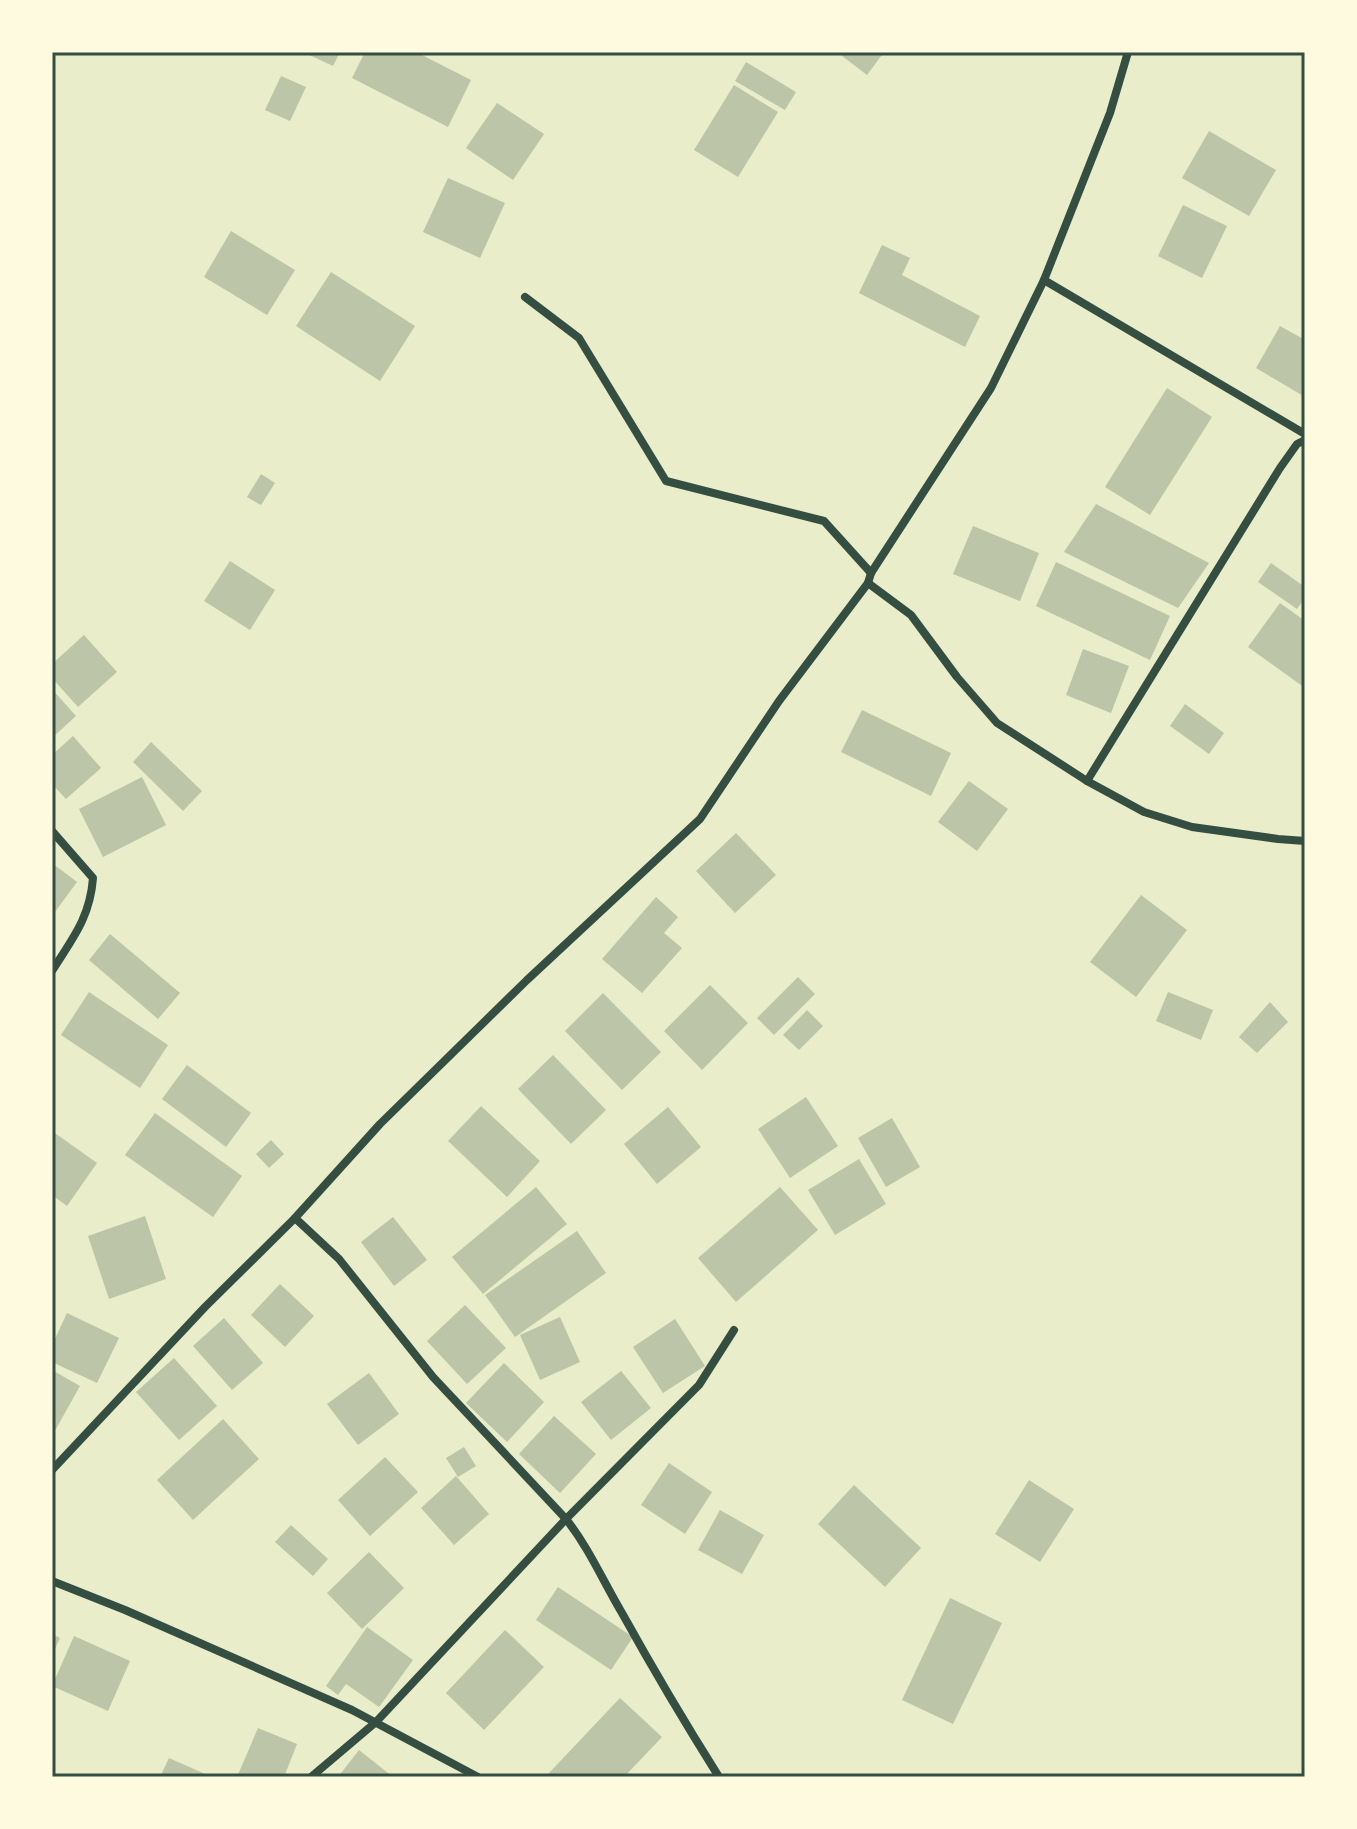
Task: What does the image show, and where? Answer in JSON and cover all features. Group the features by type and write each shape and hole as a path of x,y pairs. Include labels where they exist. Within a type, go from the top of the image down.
{"street":[{"path":"52,1470 205,1307 295,1218 380,1124 527,980 700,819 779,701 868,583 871,573 991,388 1044,280 1110,113 1128,52"},
{"path":"1044,280 1305,434"},
{"path":"525,297 579,338 666,481 824,521 871,573"},
{"path":"1087,781 1280,468 1297,444 1305,440"},
{"path":"868,583 911,615 957,677 997,723 1087,781 1144,812 1192,827 1305,841"},
{"path":"52,831 93,878 91,899 80,926 52,971"},
{"path":"295,1218 339,1259 433,1377 583,1541 719,1777"},
{"path":"311,1777 376,1722 566,1519 699,1385 734,1330"},
{"path":"52,1581 352,1710 478,1777"}],"building":[{"path":"303,52 340,52 333,66"},
{"path":"365,52 416,52 471,80 448,127 352,78"},
{"path":"837,52 884,52 867,75"},
{"path":"746,62 796,92 785,110 735,81"},
{"path":"281,76 306,87 290,121 265,110"},
{"path":"734,85 778,112 738,177 694,150"},
{"path":"497,103 544,134 513,180 466,148"},
{"path":"1209,131 1276,170 1249,216 1182,178"},
{"path":"448,178 505,203 480,258 423,232"},
{"path":"1183,205 1227,226 1202,278 1158,256"},
{"path":"231,231 295,270 267,315 204,277"},
{"path":"882,245 910,258 902,275 980,316 965,347 859,293"},
{"path":"331,272 415,326 380,381 296,326"},
{"path":"1280,326 1305,340 1305,397 1256,368"},
{"path":"1167,388 1212,417 1150,515 1105,487"},
{"path":"261,474 275,483 261,505 247,497"},
{"path":"1096,504 1209,563 1178,608 1064,552"},
{"path":"973,526 1039,553 1020,601 953,574"},
{"path":"230,561 275,590 250,630 204,601"},
{"path":"1056,562 1170,616 1150,660 1036,606"},
{"path":"1271,563 1305,587 1305,598 1297,609 1258,582"},
{"path":"1280,603 1305,621 1305,688 1248,647"},
{"path":"84,635 117,672 78,707 52,678 52,664"},
{"path":"1083,649 1129,666 1111,713 1066,695"},
{"path":"52,689 76,716 52,738"},
{"path":"1185,704 1224,733 1209,754 1170,726"},
{"path":"862,710 951,753 931,796 841,752"},
{"path":"73,736 101,768 66,799 52,784 52,755"},
{"path":"151,742 202,791 183,811 133,762"},
{"path":"142,777 166,825 103,857 79,809"},
{"path":"969,781 1008,809 977,851 938,822"},
{"path":"736,833 776,875 735,913 696,871"},
{"path":"52,863 77,882 52,916"},
{"path":"1141,895 1187,930 1136,997 1090,962"},
{"path":"656,897 678,917 664,933 682,948 642,993 602,959"},
{"path":"110,934 180,993 158,1019 89,960"},
{"path":"798,977 815,994 774,1035 757,1018"},
{"path":"710,985 748,1023 702,1070 664,1031"},
{"path":"89,992 168,1045 140,1088 61,1035"},
{"path":"1168,992 1213,1010 1201,1040 1156,1021"},
{"path":"603,993 661,1052 622,1090 565,1031"},
{"path":"1270,1002 1288,1022 1257,1053 1239,1037"},
{"path":"807,1010 823,1026 799,1050 783,1035"},
{"path":"553,1055 606,1110 571,1144 518,1089"},
{"path":"187,1065 251,1113 226,1147 162,1099"},
{"path":"806,1097 838,1146 790,1178 758,1129"},
{"path":"481,1106 540,1161 507,1197 448,1141"},
{"path":"668,1107 701,1147 657,1184 624,1144"},
{"path":"155,1113 242,1176 213,1217 125,1155"},
{"path":"892,1118 920,1167 886,1187 858,1138"},
{"path":"52,1131 97,1163 67,1206 52,1195"},
{"path":"271,1140 284,1154 269,1168 256,1154"},
{"path":"859,1159 886,1204 835,1235 808,1190"},
{"path":"536,1187 567,1224 483,1294 452,1257"},
{"path":"780,1187 818,1230 736,1302 698,1258"},
{"path":"145,1216 166,1279 109,1299 88,1236"},
{"path":"393,1217 427,1260 394,1286 361,1242"},
{"path":"577,1231 606,1273 515,1337 485,1295"},
{"path":"280,1284 314,1316 285,1347 251,1315"},
{"path":"465,1305 506,1348 467,1384 427,1341"},
{"path":"67,1313 119,1338 97,1383 52,1362 52,1345"},
{"path":"560,1317 580,1362 540,1380 520,1335"},
{"path":"224,1318 263,1363 232,1390 193,1346"},
{"path":"675,1319 705,1366 663,1393 633,1347"},
{"path":"174,1358 217,1406 179,1440 136,1392"},
{"path":"504,1363 544,1402 507,1442 466,1403"},
{"path":"52,1370 80,1386 52,1436"},
{"path":"621,1371 651,1408 611,1440 581,1402"},
{"path":"369,1373 399,1414 358,1445 327,1404"},
{"path":"554,1416 596,1454 560,1493 519,1454"},
{"path":"223,1419 259,1459 193,1520 157,1480"},
{"path":"464,1447 476,1466 458,1477 446,1458"},
{"path":"385,1457 418,1492 370,1536 338,1500"},
{"path":"669,1463 712,1492 685,1534 641,1505"},
{"path":"456,1476 489,1514 454,1545 421,1508"},
{"path":"1029,1480 1074,1509 1040,1562 995,1534"},
{"path":"854,1485 921,1548 885,1587 818,1524"},
{"path":"720,1510 764,1535 742,1574 698,1550"},
{"path":"291,1525 328,1559 313,1576 275,1542"},
{"path":"369,1552 404,1588 362,1629 327,1593"},
{"path":"558,1587 633,1637 611,1670 536,1620"},
{"path":"950,1598 1002,1623 953,1724 902,1700"},
{"path":"367,1627 413,1660 379,1707 346,1684 338,1695 326,1686"},
{"path":"505,1630 544,1667 484,1730 446,1693"},
{"path":"52,1634 60,1638 52,1655"},
{"path":"74,1636 130,1661 108,1711 52,1686"},
{"path":"620,1698 662,1737 624,1777 553,1777 549,1773"},
{"path":"258,1728 297,1744 284,1777 237,1777"},
{"path":"359,1750 393,1777 338,1777"},
{"path":"169,1758 212,1777 160,1777"}]}
